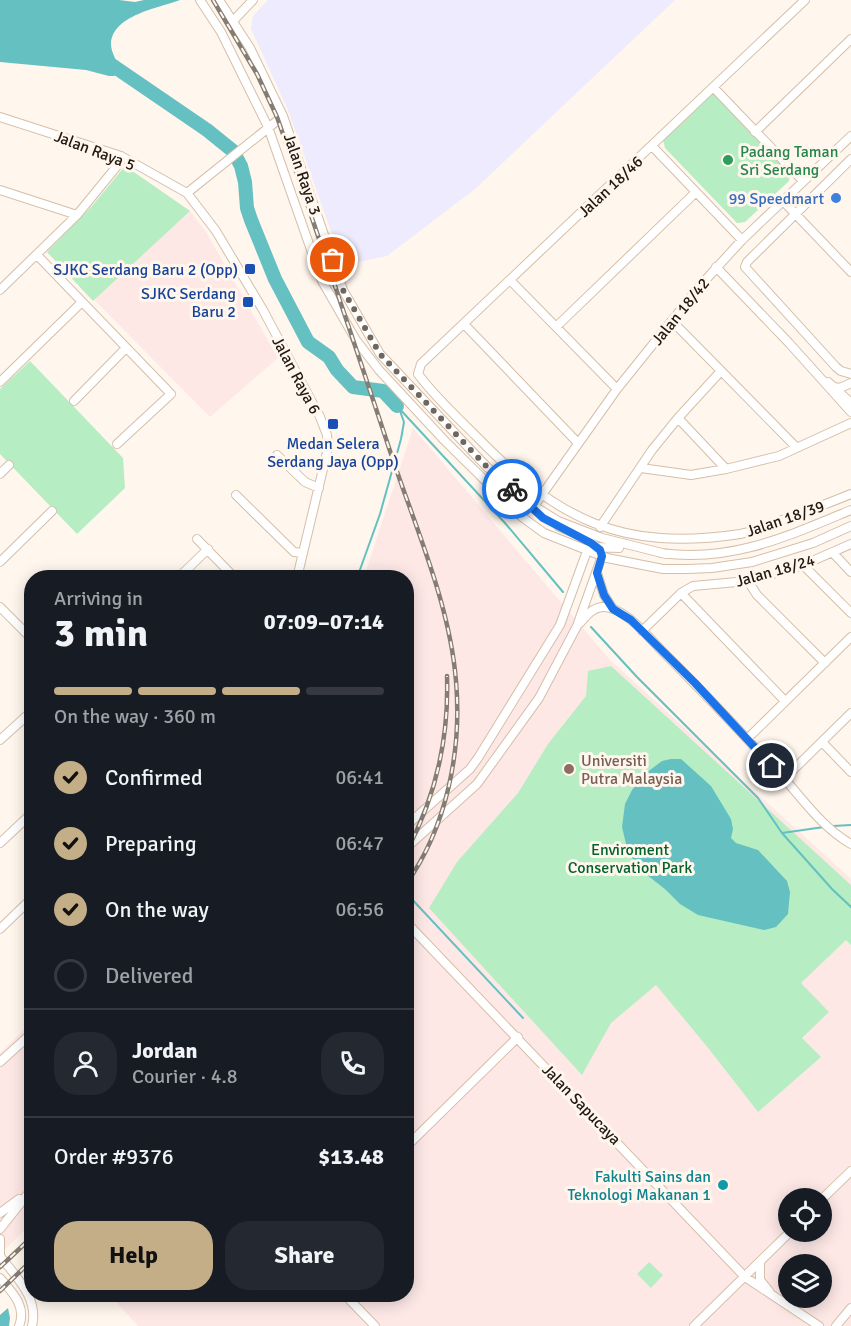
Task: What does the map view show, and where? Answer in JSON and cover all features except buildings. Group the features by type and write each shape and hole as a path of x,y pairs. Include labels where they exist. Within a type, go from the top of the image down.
{"street":[{"name":"Jalan Raya 3","path":"219,0 250,48 283,116 343,290 371,342 387,363 487,467 523,499 558,521 602,538 666,554"},
{"path":"233,21 253,0"},
{"name":"Jalan 18/46","path":"418,374 421,364 805,0"},
{"name":"Jalan Raya 3","path":"202,3 221,32 268,127 322,281 356,340 396,387 510,507 544,533 572,545 604,557 663,569 712,568 752,562 813,543 851,526"},
{"path":"755,132 851,39"},
{"path":"714,88 803,181"},
{"path":"187,193 283,116"},
{"name":"Jalan Raya 5","path":"0,117 121,156 187,193"},
{"name":"Jalan 18/42","path":"534,506 617,389 716,267 851,136"},
{"path":"251,141 261,138 268,142 280,158"},
{"path":"652,147 742,240"},
{"path":"0,290 76,215 117,166 121,156"},
{"path":"851,159 747,262 745,267 836,367 840,371 851,374"},
{"path":"0,190 76,215"},
{"path":"556,327 696,192"},
{"name":"Jalan Raya 6","path":"187,193 216,231 263,310 320,417 328,441 299,570"},
{"path":"783,201 851,271"},
{"path":"37,255 171,394 117,444"},
{"path":"641,468 691,475 726,470 779,456 848,425 846,403 716,267"},
{"path":"510,280 617,389"},
{"path":"0,382 82,302"},
{"path":"672,321 796,447"},
{"path":"464,324 578,443"},
{"path":"74,401 126,348"},
{"path":"600,527 652,450 721,371"},
{"name":"Jalan 18/39","path":"418,374 508,470 561,508 600,527 629,535 680,539 742,534 800,515 851,494"},
{"path":"822,380 840,388 851,383"},
{"path":"834,387 851,412"},
{"path":"678,418 726,470"},
{"path":"277,455 305,482 319,488"},
{"path":"0,474 9,465"},
{"path":"236,495 294,552 303,553"},
{"path":"414,841 477,784 539,698 577,626 604,557 596,547 543,518 523,499"},
{"path":"414,819 470,769 478,758 560,625 587,551 607,546 666,554 706,555 753,548 851,510"},
{"path":"0,562 52,511"},
{"path":"197,539 227,570"},
{"name":"Jalan 18/24","path":"642,631 681,593 693,586 748,581 802,565 851,544"},
{"path":"572,545 582,564"},
{"path":"186,570 207,549"},
{"path":"833,553 851,572"},
{"path":"802,565 851,612"},
{"path":"597,573 604,595 613,609"},
{"path":"748,581 757,595 825,663"},
{"path":"681,593 785,701"},
{"path":"0,607 24,631"},
{"path":"577,626 591,611 602,607 613,609 631,620 820,818 851,844"},
{"path":"747,739 851,637"},
{"path":"784,779 851,714"},
{"path":"0,740 24,718"},
{"path":"822,742 851,772"},
{"path":"0,843 24,820"},
{"path":"0,929 24,906"},
{"name":"Jalan Sapucaya","path":"414,930 745,1277 819,1326"},
{"path":"414,1139 518,1037"},
{"path":"0,1062 24,1040"},
{"path":"832,1189 851,1171"},
{"path":"0,1214 24,1195"},
{"path":"0,1229 24,1199"},
{"path":"0,1239 0,1255 24,1286"},
{"path":"694,1326 780,1242"},
{"path":"760,1263 760,1280 769,1292"},
{"path":"0,1278 16,1296 22,1319 19,1326"},
{"path":"32,1302 35,1314 32,1326"},
{"path":"352,1302 375,1326"},
{"path":"836,1326 851,1308"}],"shaded area":[{"path":"268,0 675,0 475,189 387,256 343,265 288,110 251,29 253,16"},
{"path":"125,166 190,211 206,232 278,358 210,417 47,252 92,206"},
{"name":"Universiti Putra Malaysia","path":"413,428 610,660 851,879 851,1326 138,1326 116,1302 414,1302 414,570 366,570"},
{"path":"24,1030 24,1231 0,1254 0,1053"}],"green space":[{"name":"Padang Taman Sri Serdang","path":"709,95 716,95 790,171 789,181 745,222 737,223 665,148 663,140"},
{"path":"125,166 190,211 93,301 47,252 92,206"},
{"path":"30,361 123,458 125,488 77,534 0,454 0,389"},
{"name":"Enviroment Conservation Park","path":"611,666 851,885 851,945 846,940 801,983 829,1012 802,1038 821,1057 758,1112 656,985 611,1023 582,1075 429,908 457,862 518,793 548,744 586,696 588,671"},
{"path":"649,1262 663,1275 651,1288 637,1274"}],"water":[{"path":"0,0 135,2 180,0 138,14 119,26 113,34 111,44 119,71 114,76 109,76 86,70 0,62"},
{"path":"681,759 711,786 731,819 733,829 731,838 736,843 758,850 787,881 790,892 788,914 776,927 764,930 698,915 680,904 637,867 627,848 622,827 625,804 632,790 646,773 662,761"},
{"path":"8,1308 9,1326 0,1326 0,1315"}],"waterway":[{"path":"106,61 207,130 233,151 241,166 251,220 275,279 308,342 329,357 337,370 353,387 383,391 397,406"},
{"path":"397,406 505,523 563,592"},
{"path":"360,570 380,514 401,439 404,422 400,411"},
{"path":"591,627 637,677 758,798 782,833 851,907"},
{"path":"833,826 851,825"},
{"path":"782,833 824,827"},
{"path":"414,901 523,1018"}],"railway":[{"path":"213,0 257,74 277,117 431,569 447,625 456,681 454,761 449,787 432,838 414,871"},
{"path":"414,835 439,767 446,722 447,676"},
{"path":"0,1267 24,1244"},
{"path":"0,1291 24,1268"}],"way so far":[{"path":"333,260 343,290 380,354 487,467 512,489"}],"place":[{"name":"Padang Taman Sri Serdang","path":"728,160"},
{"name":"99 Speedmart","path":"836,198"},
{"name":"SJKC Serdang Baru 2 (Opp)","path":"250,269"},
{"name":"SJKC Serdang Baru 2","path":"248,302"},
{"name":"Medan Selera Serdang Jaya (Opp)","path":"333,424"},
{"name":"Universiti Putra Malaysia","path":"569,769"},
{"name":"Fakulti Sains dan Teknologi Makanan 1","path":"723,1185"}],"route":[{"path":"512,489 543,518 600,550 602,556 597,573 604,595 613,609 631,620 695,683 772,766"}]}
